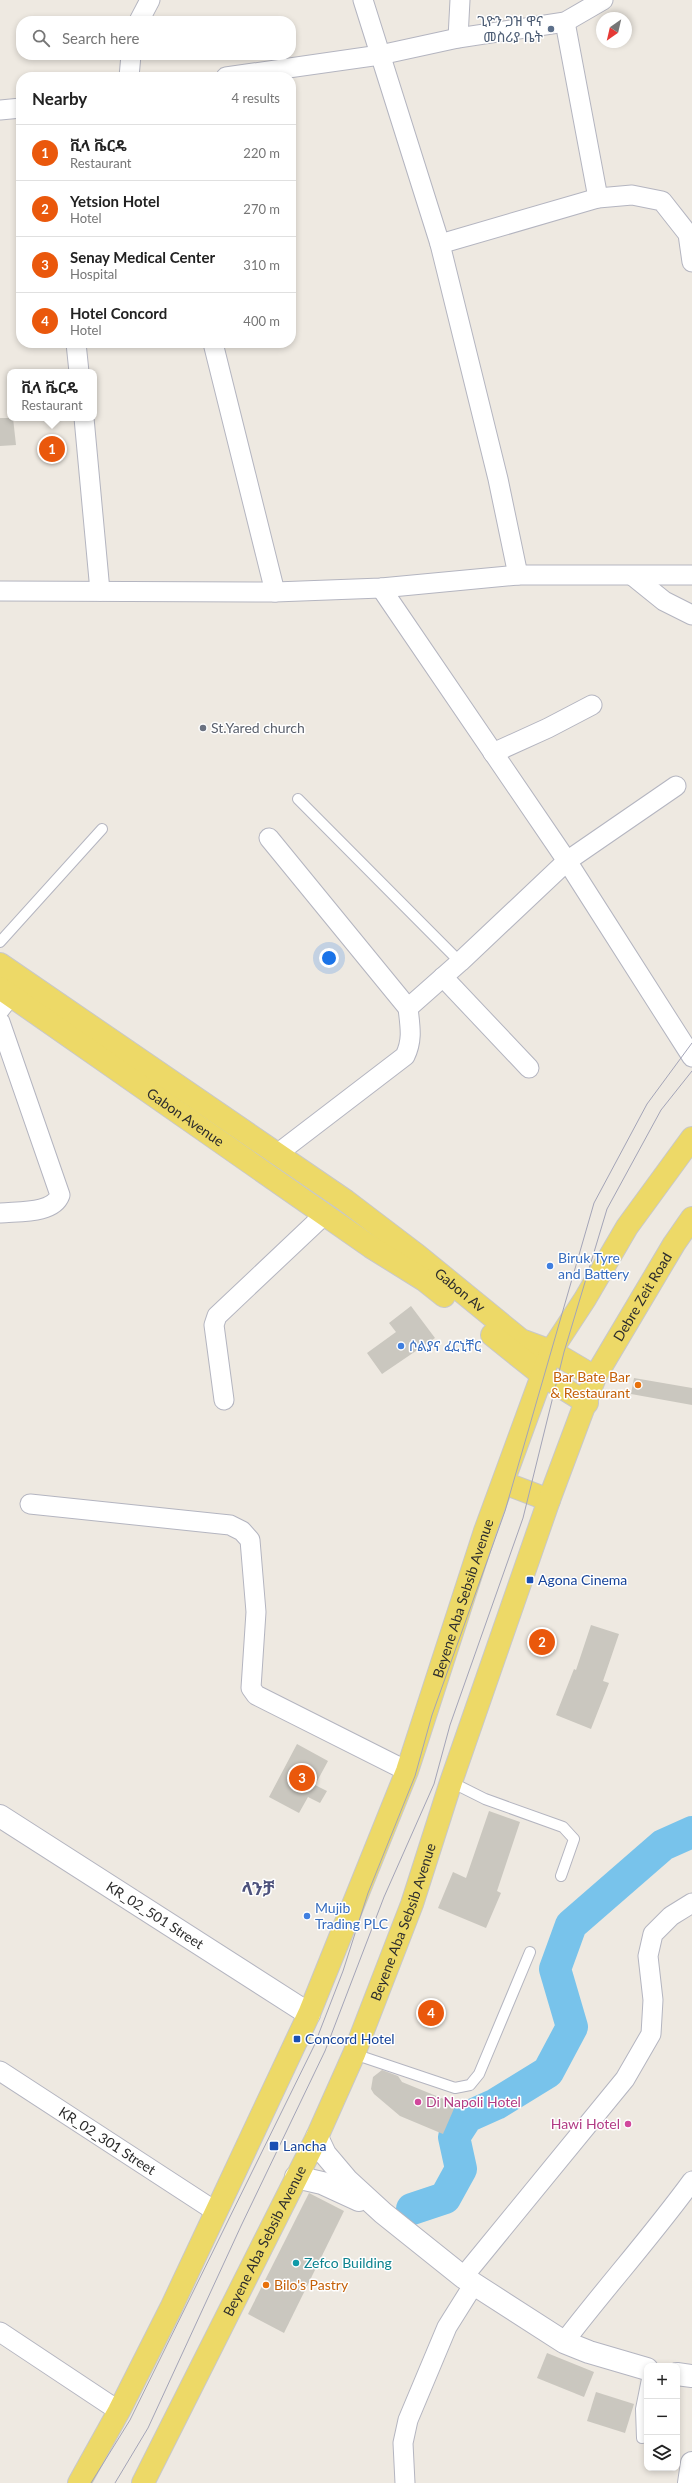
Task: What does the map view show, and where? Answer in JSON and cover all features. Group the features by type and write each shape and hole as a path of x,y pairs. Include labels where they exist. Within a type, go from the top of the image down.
{"main road":[{"name":"Gabon Avenue","path":"0,964 9,993 371,1247"},
{"name":"Gabon Avenue","path":"9,993 277,1154 331,1192"},
{"name":"Beyene Aba Sebsib Avenue","path":"79,2483 119,2411 310,2014 407,1771 485,1531 504,1483 551,1351 585,1299 627,1227 692,1138"},
{"name":"Gabon Av","path":"331,1192 417,1255 521,1340 551,1351 595,1377"},
{"name":"Debre Zeit Road","path":"595,1377 674,1244 692,1218"},
{"name":"Gabon Av","path":"371,1247 424,1280 542,1375 587,1403"},
{"name":"Beyene Aba Sebsib Avenue","path":"143,2483 162,2448 296,2177 318,2137 354,2054 412,1904 451,1782 549,1500 587,1403 595,1377"},
{"path":"504,1483 549,1500"}],"street":[{"path":"142,16 150,0"},
{"path":"364,0 440,244 498,479 518,575"},
{"path":"458,38 460,0"},
{"path":"261,72 380,55 458,38 565,22 603,0"},
{"path":"565,22 598,198"},
{"path":"129,72 131,60"},
{"path":"0,110 16,108"},
{"path":"440,244 598,198 632,195 662,200 688,234 692,262"},
{"path":"77,348 79,369"},
{"path":"214,348 275,592"},
{"path":"84,421 100,591"},
{"path":"0,591 275,592 381,588 518,575 692,575"},
{"path":"633,576 664,601 692,615"},
{"path":"381,588 566,861 692,1057"},
{"path":"493,753 548,728 592,705"},
{"path":"408,1008 444,977 566,861 676,786"},
{"path":"269,838 408,1008 411,1036 410,1046 405,1056 277,1154"},
{"path":"444,977 528,1068"},
{"path":"0,1022 60,1195 57,1202 50,1206 0,1213"},
{"path":"224,1400 214,1325 217,1316 325,1214"},
{"path":"30,1504 230,1525 242,1530 250,1540 255,1599 251,1688 256,1695 407,1771"},
{"name":"KR_02_501 Street","path":"0,1816 310,2014"},
{"path":"405,2483 403,2443 408,2420 468,2281 625,2079 651,2034 653,2000 648,1956 653,1934 671,1916 692,1903"},
{"name":"KR_02_301 Street","path":"0,2071 215,2211"},
{"path":"318,2137 325,2154 335,2168 383,2212 468,2281 564,2342 589,2352 644,2368"},
{"path":"296,2177 343,2191 383,2212"},
{"path":"564,2342 600,2295 659,2226 692,2181"},
{"path":"0,2332 119,2411"},
{"path":"680,2374 692,2376"},
{"path":"688,2483 692,2463"}],"lane":[{"path":"298,799 460,962"},
{"path":"0,942 102,829"},
{"path":"451,1782 485,1799 563,1827 574,1839 561,1876"},
{"path":"354,2054 455,2088 470,2085 478,2074 530,1952"},
{"path":"642,2438 642,2409 644,2397"}],"building":[{"path":"0,418 7,418 7,421 13,421 16,445 0,446"},
{"name":"ሶልያና ፈርኒቸር","path":"411,1306 435,1338 382,1374 367,1353 396,1332 389,1323"},
{"path":"634,1378 692,1388 692,1405 631,1394"},
{"path":"591,1625 619,1634 603,1681 609,1683 591,1729 556,1715 574,1669 576,1670"},
{"path":"297,1744 328,1761 315,1785 327,1791 320,1803 308,1797 299,1813 269,1797"},
{"path":"489,1811 520,1822 497,1891 501,1893 486,1928 438,1908 453,1872 466,1878"},
{"name":"Di Napoli Hotel","path":"382,2070 398,2076 402,2082 456,2104 443,2134 400,2116 374,2094 371,2089 373,2077"},
{"name":"Zefco Building","path":"309,2193 344,2211 284,2333 248,2314"},
{"path":"547,2353 594,2372 584,2397 537,2378"},
{"path":"596,2392 634,2404 625,2433 587,2421"}],"waterway":[{"path":"412,2209 445,2198 461,2169 454,2137 467,2117 496,2104 548,2072 572,2027 555,1969 571,1925 663,1845 692,1832"}],"tram line":[{"path":"91,2483 130,2420 314,2046 343,1971 368,1893 415,1776 432,1715 505,1511 594,1203 647,1104 692,1043"},
{"path":"115,2483 148,2428 241,2226 325,2051 384,1897 434,1784 450,1725 523,1518 564,1352 607,1209 661,1110 692,1071"}],"place":[{"name":"ጊዮን ጋዝ ዋና መስሪያ ቤት","path":"551,29"},
{"name":"ቪላ ቬርዴ","path":"52,449"},
{"name":"St.Yared church","path":"203,728"},
{"name":"Biruk Tyre and Battery","path":"550,1266"},
{"name":"ሶልያና ፈርኒቸር","path":"401,1346"},
{"name":"Bar Bate Bar & Restaurant","path":"638,1385"},
{"name":"Agona Cinema","path":"530,1580"},
{"name":"Yetsion Hotel","path":"542,1642"},
{"name":"Senay Medical Center","path":"302,1778"},
{"name":"Mujib Trading PLC","path":"307,1916"},
{"name":"Hotel Concord","path":"431,2013"},
{"name":"Concord Hotel","path":"297,2039"},
{"name":"Di Napoli Hotel","path":"418,2102"},
{"name":"Hawi Hotel","path":"628,2124"},
{"name":"Lancha","path":"274,2146"},
{"name":"Zefco Building","path":"296,2263"},
{"name":"Bilo's Pastry","path":"266,2285"}],"district":[{"name":"ላንቻ","path":"258,1889"}]}
